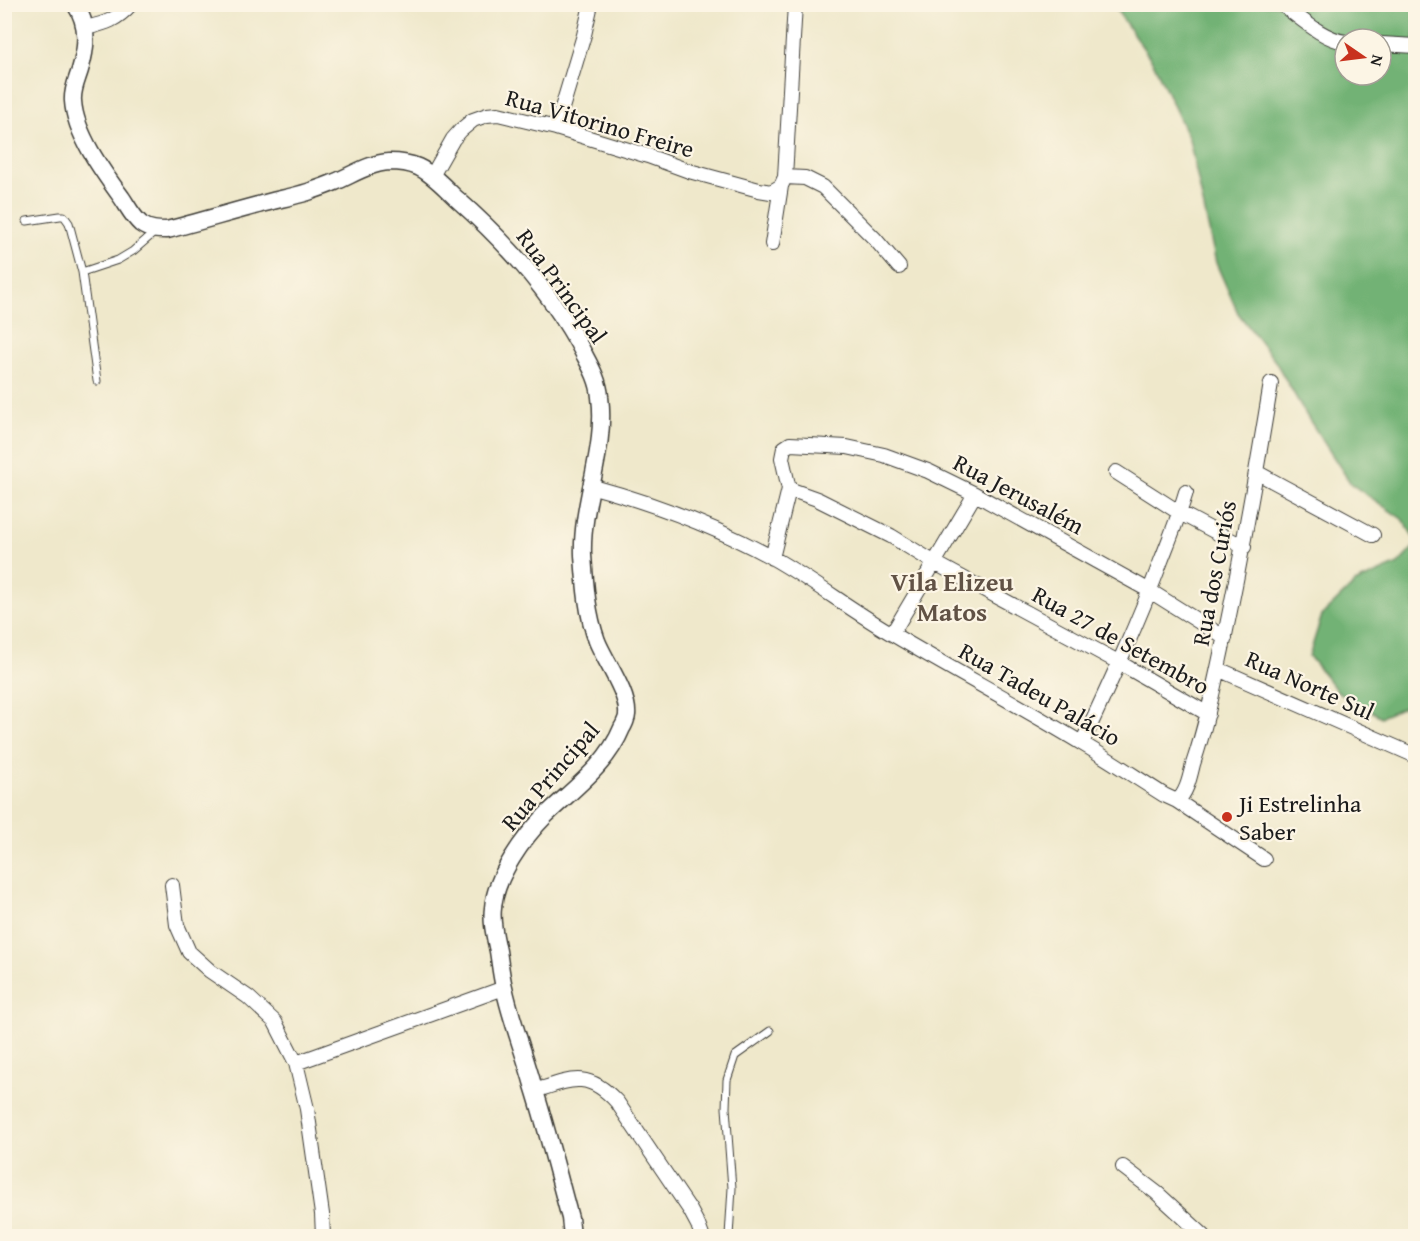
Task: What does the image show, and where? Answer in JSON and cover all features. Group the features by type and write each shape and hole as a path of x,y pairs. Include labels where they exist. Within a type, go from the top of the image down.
{"street":[{"path":"75,4 86,28 81,67 73,97 77,122 84,139 132,214 141,223 157,230"},
{"path":"86,28 109,22 122,14 131,4"},
{"path":"556,128 591,4"},
{"path":"772,244 783,181 795,4"},
{"path":"1281,4 1333,39"},
{"path":"1393,45 1416,46"},
{"name":"Rua Vitorino Freire","path":"432,176 453,139 461,130 473,120 498,114 556,128 689,171 759,190 771,192 783,181 805,178 816,182 875,239 899,267"},
{"name":"Rua Principal","path":"157,230 167,230 303,194 385,162 405,163 420,168 468,208 532,276 574,335 598,382 601,398 601,430 585,517 584,580 589,613 597,642 623,693 627,716 611,750 576,788 543,817 525,839 502,876 493,902 492,917 504,988 570,1218 572,1236"},
{"name":"Rua dos Curiós","path":"1177,801 1185,789 1208,714 1244,547 1271,383"},
{"name":"Rua Jerusalém","path":"789,489 782,458 784,448 790,444 847,447 910,463 975,494 1150,591 1225,638"},
{"path":"1116,472 1180,513 1244,547"},
{"path":"1257,472 1373,535"},
{"name":"Rua Tadeu Palácio","path":"590,486 637,499 685,517 732,537 772,558 892,634 1082,743 1177,801 1264,859"},
{"path":"772,558 789,489"},
{"name":"Rua 27 de Setembro","path":"789,489 840,510 891,536 935,563 1120,663 1208,714"},
{"path":"1082,743 1120,663 1150,591 1186,492"},
{"path":"892,634 975,494"},
{"name":"Rua Norte Sul","path":"1218,669 1416,756"},
{"path":"172,885 177,925 189,952 210,971 248,997 275,1023 296,1063 307,1109 323,1236"},
{"path":"296,1063 504,988"},
{"path":"535,1091 567,1080 579,1079 593,1083 607,1091 690,1210 702,1236"},
{"path":"1123,1167 1157,1193 1203,1236"}],"lane":[{"path":"27,221 60,216 67,219 69,223 82,272 97,381"},
{"path":"82,272 118,260 133,251 157,230"},
{"path":"729,1236 732,1188 726,1080 735,1056 770,1031"}],"green space":[{"path":"1113,5 1415,5 1415,539 1402,519 1351,484 1308,418 1275,361 1238,313 1216,263 1189,139 1153,62"},
{"path":"1415,546 1415,702 1381,717 1337,691 1309,656 1322,615 1355,583 1398,564"}],"place":[{"name":"Ji Estrelinha Saber","path":"1227,817"}],"district":[{"name":"Vila Elizeu Matos","path":"952,596"}]}
